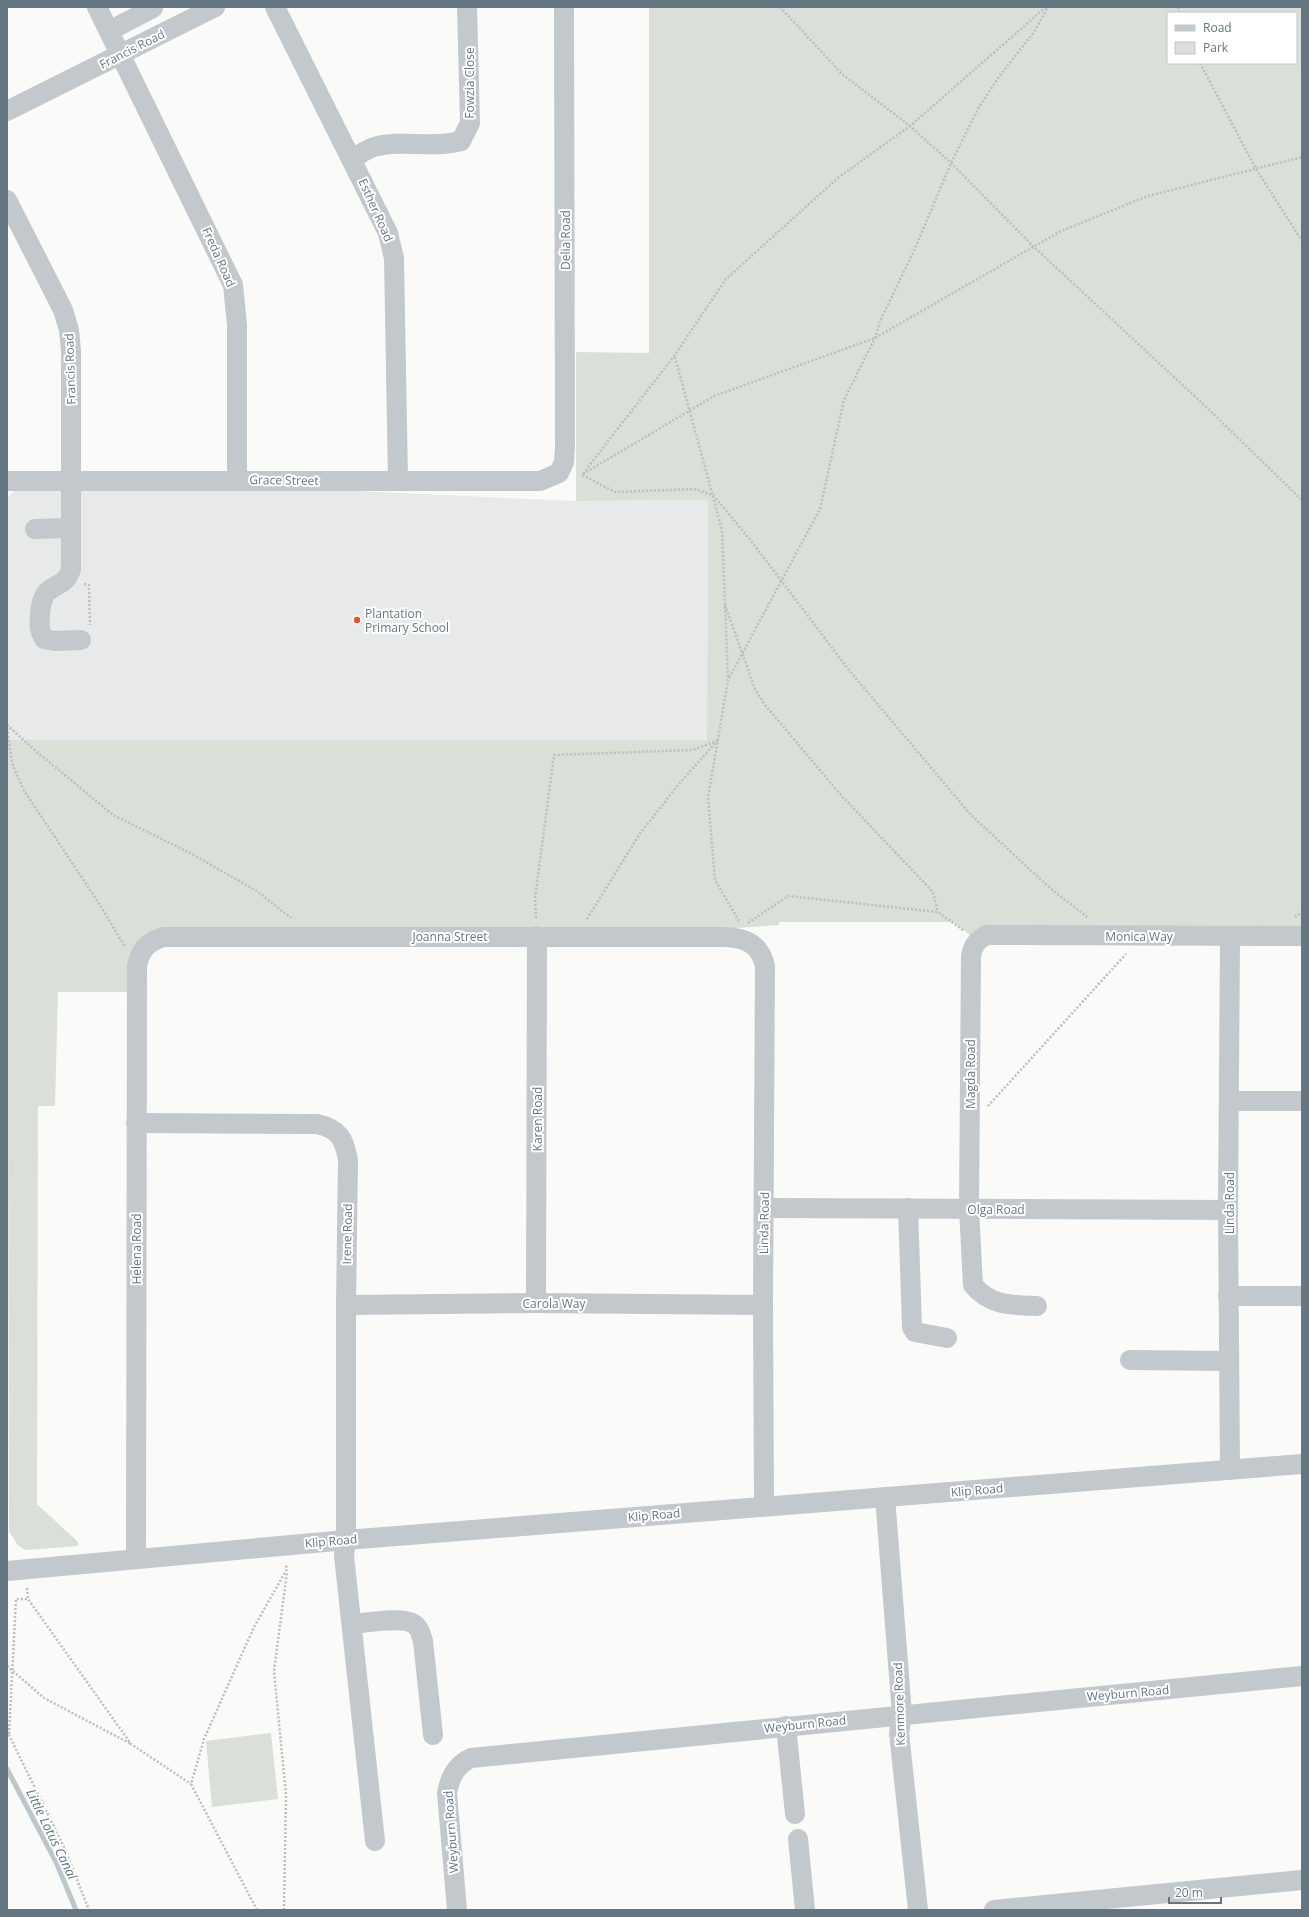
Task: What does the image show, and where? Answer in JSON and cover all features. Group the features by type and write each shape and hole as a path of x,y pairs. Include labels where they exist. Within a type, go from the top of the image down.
{"street":[{"name":"Freda Road","path":"97,7 234,285 237,325 237,480"},
{"name":"Francis Road","path":"7,110 215,7"},
{"name":"Esther Road","path":"275,7 388,233 394,258 398,481"},
{"name":"Fowzia Close","path":"352,159 373,147 386,145 446,145 461,141 470,123 469,11 467,7"},
{"name":"Delia Road","path":"559,473 564,462 565,447 564,7"},
{"path":"108,30 153,8"},
{"name":"Francis Road","path":"7,200 63,310 69,330 71,351 71,569 64,582"},
{"name":"Grace Street","path":"7,481 540,481 559,473"},
{"path":"35,529 70,528"},
{"path":"64,582 49,589 44,594 40,603 39,627 44,639 55,641 81,640"},
{"name":"Monica Way","path":"978,941 987,935 1230,937 1302,936"},
{"name":"Joanna Street","path":"148,944 164,937 537,936 725,937 745,940 752,943"},
{"name":"Karen Road","path":"536,1303 537,936"},
{"name":"Linda Road","path":"1230,937 1230,1101 1228,1210 1230,1470"},
{"name":"Magda Road","path":"978,941 973,946 971,956 969,1209 973,1285 980,1294 992,1301 1007,1305 1037,1306"},
{"name":"Linda Road","path":"752,943 759,950 765,966 763,1305 764,1506"},
{"name":"Helena Road","path":"136,1559 137,966 138,956 148,944"},
{"path":"1230,1101 1302,1101"},
{"name":"Irene Road","path":"136,1123 316,1124 328,1127 338,1133 345,1146 348,1160 346,1304 346,1540 344,1556 375,1841"},
{"name":"Olga Road","path":"764,1208 1228,1210"},
{"path":"908,1208 912,1327 915,1332 947,1338"},
{"path":"1228,1296 1302,1296"},
{"name":"Carola Way","path":"346,1304 536,1303 763,1305"},
{"path":"1130,1360 1229,1361"},
{"name":"Klip Road","path":"7,1572 346,1540 1302,1464"},
{"name":"Kenmore Road","path":"885,1497 902,1714 899,1733 918,1910"},
{"path":"352,1624 402,1620 414,1624 420,1630 423,1641 433,1735"},
{"name":"Weyburn Road","path":"457,1910 447,1793 450,1780 463,1762 471,1758 902,1714 1302,1676"},
{"path":"786,1726 794,1814"},
{"path":"798,1839 805,1910"},
{"path":"994,1910 1061,1907 1302,1880"}],"path":[{"path":"780,7 842,74 910,126 951,163 1034,247 1202,403 1302,500"},
{"path":"582,475 674,356 726,279 839,177 910,126 1047,7"},
{"path":"728,680 782,582 820,508 844,400 875,338 880,321 913,253 951,163 978,109 998,78 1034,32 1047,7"},
{"path":"1201,64 1256,169 1302,241"},
{"path":"582,475 714,396 875,338 1061,231 1148,196 1302,158"},
{"path":"674,356 722,530 728,680 708,798 715,880 743,926 788,896 938,912 978,941"},
{"path":"559,473 582,475 615,492 694,489 713,495 848,669 971,815 1050,888 1121,936 1130,949 977,1119 969,1120"},
{"path":"64,582 89,585 90,636 81,640"},
{"path":"725,605 755,689 765,705 840,794 933,892 938,912"},
{"path":"7,724 38,753 113,815 190,853 257,890 313,937"},
{"path":"7,728 12,763 23,789 102,908 137,966"},
{"path":"537,936 535,898 554,755 692,750 717,741"},
{"path":"576,936 639,835 678,785 717,741"},
{"path":"284,1910 286,1795 274,1671 287,1569 286,1565"},
{"path":"191,1784 207,1732 254,1627 287,1569"},
{"path":"27,1588 28,1599 132,1744"},
{"path":"9,1735 16,1600 28,1599"},
{"path":"7,1666 44,1698 132,1744 191,1784 257,1910"},
{"path":"7,1731 64,1847 89,1910"}],"shaded area":[{"name":"Plantation Primary School","path":"16,489 356,491 576,501 708,500 707,740 7,740 7,498"}],"green space":[{"path":"649,7 1302,7 1302,931 974,938 953,922 779,922 779,925 738,928 165,928 129,992 58,992 55,1106 38,1106 37,1504 78,1542 78,1546 27,1550 20,1547 9,1532 7,740 707,740 708,500 576,501 576,352 649,353"},
{"path":"271,1733 278,1799 212,1807 206,1741"}],"waterway":[{"name":"Little Lotus Canal","path":"7,1769 56,1862 76,1910"}],"place":[{"name":"Plantation Primary School","path":"357,620"}]}
